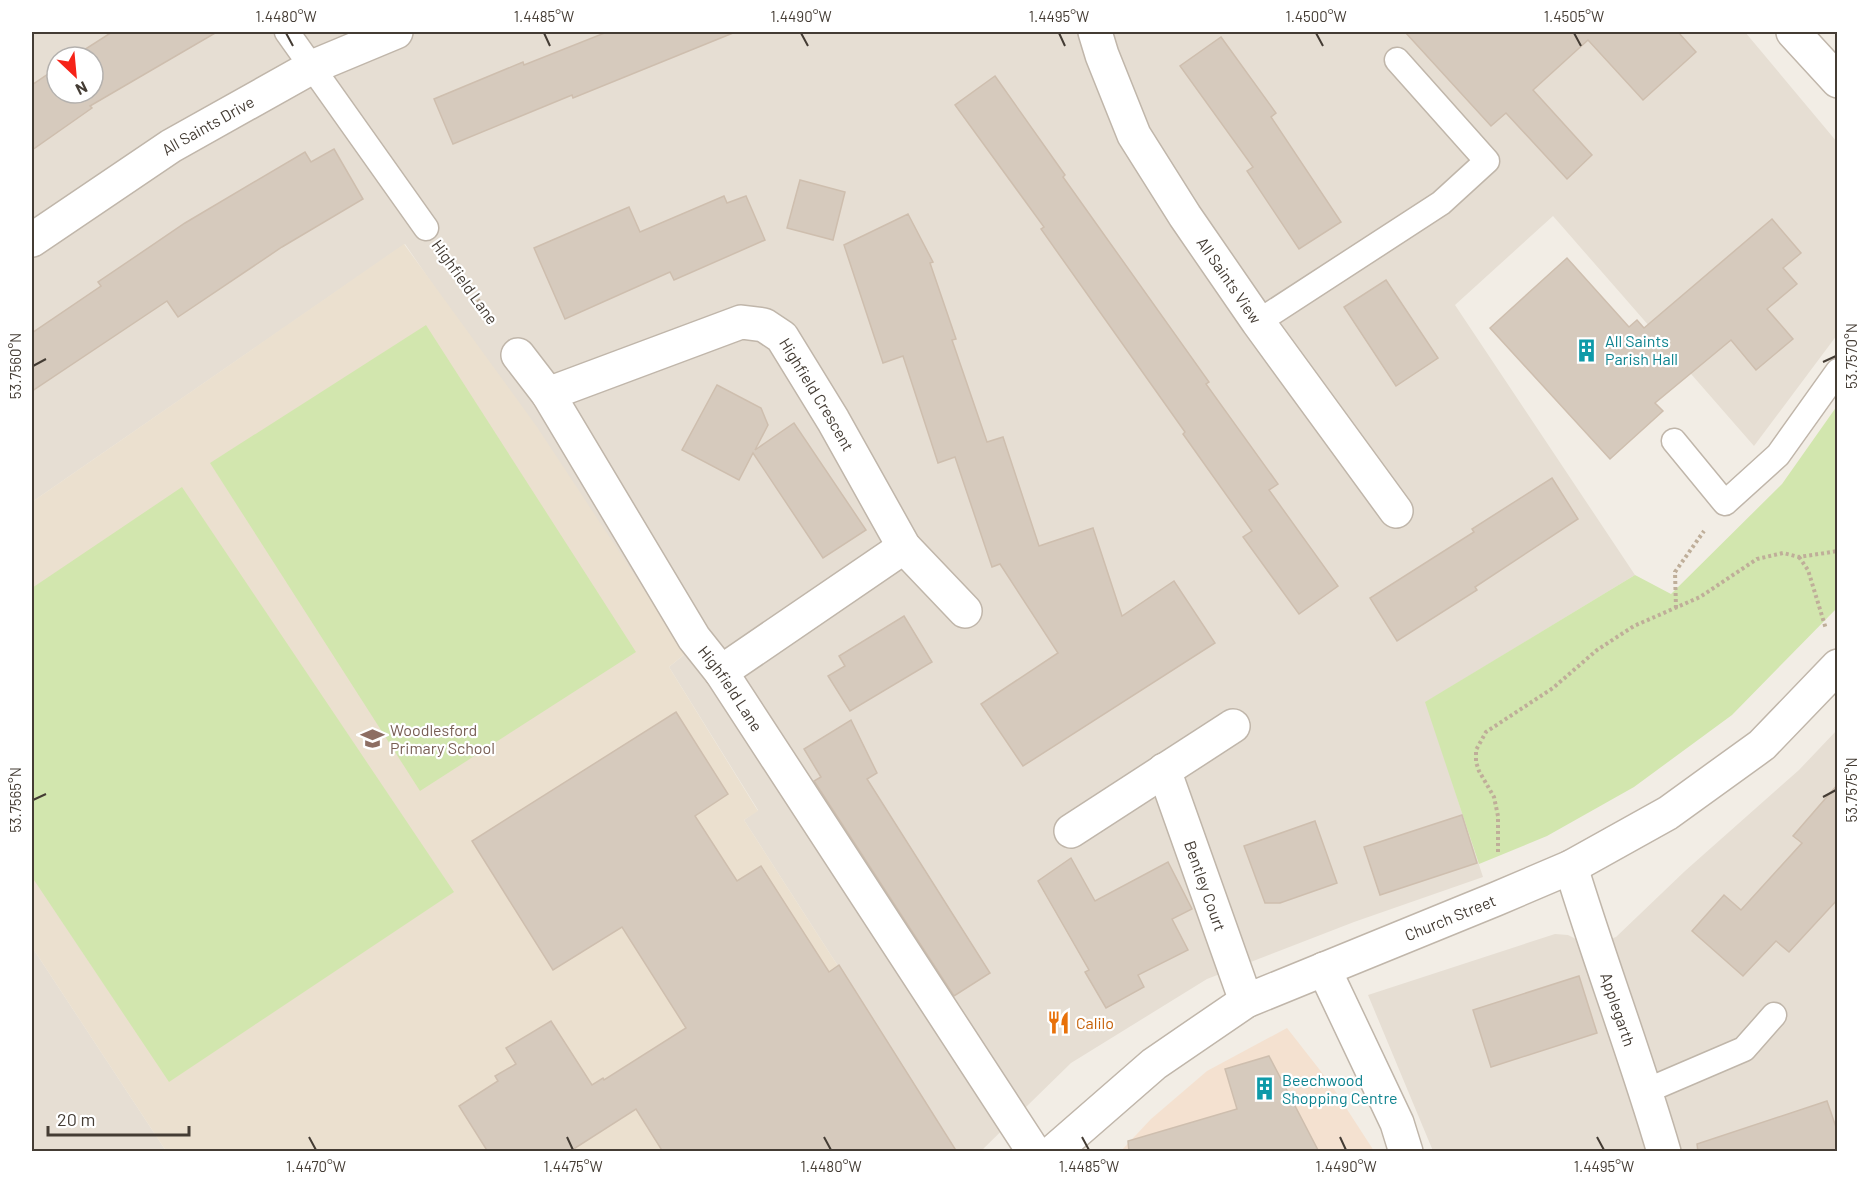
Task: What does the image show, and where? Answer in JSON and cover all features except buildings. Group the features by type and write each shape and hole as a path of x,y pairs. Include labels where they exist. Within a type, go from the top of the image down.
{"street":[{"name":"All Saints Drive","path":"32,240 171,146 312,67 396,32"},
{"name":"All Saints View","path":"1095,32 1134,135 1185,216 1258,322 1396,511"},
{"path":"1793,32 1838,81"},
{"name":"Highfield Crescent","path":"548,394 741,322 764,325 782,337 833,420 904,547 965,611"},
{"name":"Highfield Lane","path":"519,355 548,394 694,638 721,672 1034,1152"},
{"path":"721,672 904,547"},
{"name":"Church Street","path":"1053,1152 1154,1064 1246,1001 1571,867 1668,813 1762,745 1837,666"},
{"path":"1071,831 1233,726"},
{"name":"Bentley Court","path":"1164,770 1246,1001"},
{"name":"Applegarth","path":"1571,867 1593,940 1646,1091 1664,1152"},
{"path":"1324,969 1397,1124 1406,1152"}],"lane":[{"path":"287,32 426,228"},
{"path":"1258,322 1441,203 1486,161 1397,60"},
{"path":"1674,441 1725,503 1778,455 1838,371"},
{"path":"1646,1091 1744,1049 1774,1015"}],"path":[{"name":"Highfield Lane","path":"426,228 519,355"},
{"path":"1676,608 1675,572 1725,503"},
{"path":"1496,899 1498,816 1494,797 1476,762 1476,750 1486,732 1553,688 1597,650 1634,626 1700,597 1757,560 1783,553 1799,557 1838,551"},
{"path":"1799,557 1808,570 1837,666"}],"shaded area":[{"path":"32,32 1745,32 1837,142 1837,335 1754,446 1553,216 1455,305 1635,575 1426,702 1483,877 1354,922 1207,979 1071,1063 981,1151 957,1151 744,820 758,810 669,667 685,654 405,244 32,502"},
{"name":"Woodlesford Primary School","path":"404,244 537,427 686,653 669,667 758,811 744,820 957,1151 166,1151 32,947 32,502"},
{"path":"1837,730 1837,1151 1433,1151 1368,995 1555,934 1568,935 1576,939 1581,950 1616,937 1685,871 1799,770"},
{"path":"32,947 166,1151 32,1151"},
{"path":"1287,1028 1330,1083 1374,1151 1120,1152 1151,1119 1207,1071"}],"green space":[{"path":"426,325 636,652 420,791 210,463"},
{"path":"1837,406 1837,608 1732,715 1634,787 1547,836 1479,864 1425,702 1635,575 1671,594 1782,484"},
{"path":"182,487 454,892 169,1082 32,877 32,588"}],"place":[{"name":"All Saints Parish Hall","path":"1587,350"},
{"name":"Woodlesford Primary School","path":"372,739"},
{"name":"Calilo","path":"1058,1023"},
{"name":"Beechwood Shopping Centre","path":"1264,1089"}]}
